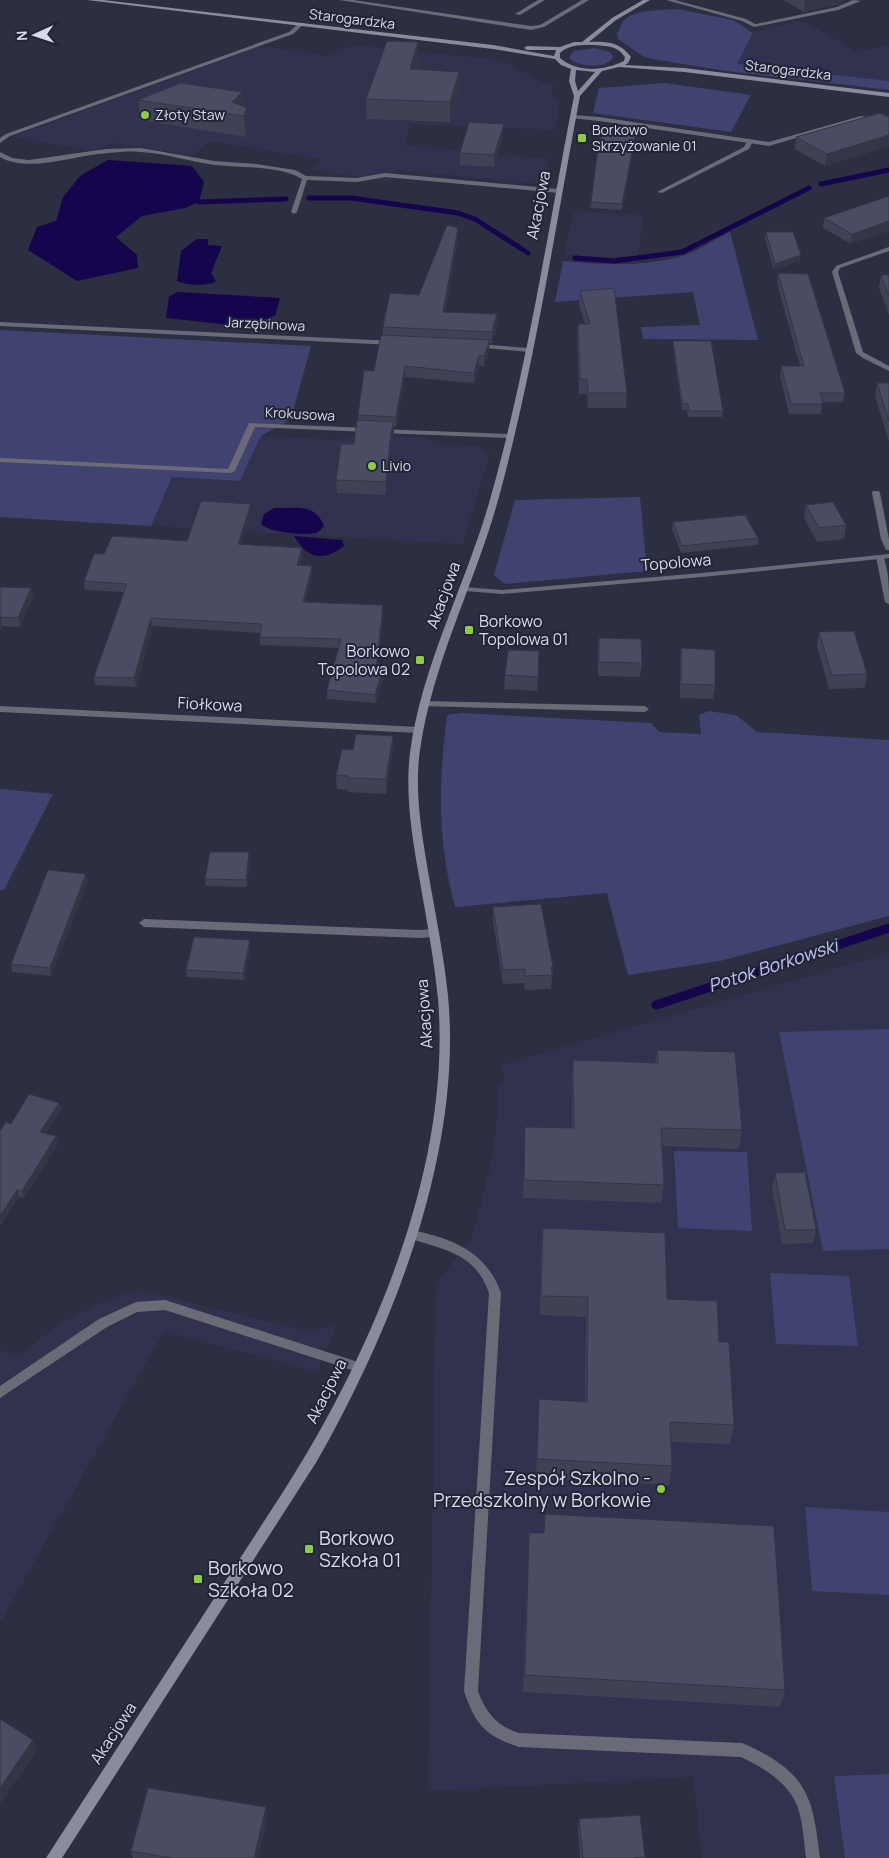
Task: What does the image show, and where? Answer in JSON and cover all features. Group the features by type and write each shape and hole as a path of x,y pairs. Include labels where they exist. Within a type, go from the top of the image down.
{"street":[{"name":"Starogardzka","path":"90,0 493,47 557,58"},
{"path":"342,0 531,28 542,26 586,0"},
{"path":"518,14 542,0"},
{"path":"584,43 614,19 647,0"},
{"path":"669,0 744,20 754,25 838,8 858,1 856,0"},
{"path":"0,142 8,135 291,33 300,25"},
{"path":"584,43 607,44 605,28"},
{"name":"Starogardzka","path":"493,47 561,49 584,43"},
{"name":"Starogardzka","path":"607,44 622,50 628,57 684,70"},
{"path":"561,49 557,53 557,58 565,65 574,68"},
{"path":"620,66 626,62 628,57"},
{"name":"Starogardzka","path":"574,68 600,70 620,66 684,70 889,95"},
{"name":"Akacjowa","path":"53,1858 282,1505 336,1414 381,1316 412,1235 427,1182 442,1095 446,1026 434,933 417,834 414,757 424,704 435,668 465,589 495,497 529,350 573,117 576,96 572,81 574,68"},
{"path":"576,96 600,70"},
{"path":"573,117 599,119 769,144 863,116"},
{"path":"660,192 747,148 750,141"},
{"path":"0,154 10,160 29,162 106,151 141,150 214,163 256,166 295,172 305,178 357,180 385,175 559,191"},
{"path":"294,212 305,178"},
{"path":"889,249 838,267 835,272 860,353 889,369"},
{"name":"Jarzębinowa","path":"0,324 405,343"},
{"path":"467,346 529,350"},
{"name":"Krokusowa","path":"0,460 231,471 252,425 509,436"},
{"path":"876,493 885,539 889,548"},
{"name":"Topolowa","path":"465,589 502,592 712,574 889,556"},
{"path":"880,557 889,602"},
{"path":"424,704 645,709"},
{"name":"Fiołkowa","path":"0,709 419,730"},
{"path":"144,923 418,934 434,933"},
{"path":"412,1235 438,1240 461,1252 484,1269 492,1279 495,1293 471,1691 478,1712 501,1735 519,1740 742,1750 755,1755 781,1773 796,1790 805,1807 813,1858"},
{"path":"0,1393 102,1322 136,1307 165,1305 358,1367"}],"shaded area":[{"path":"678,9 733,20 753,33 737,64 889,81 889,90 727,71 658,60 644,57 618,39 617,34 621,25 629,16 650,11"},
{"path":"802,20 857,52 889,45 889,81 736,64 753,33"},
{"path":"354,45 501,60 546,84 554,84 551,97 560,101 555,130 411,124 404,145 549,159 544,184 396,170 389,182 312,169 320,159 209,141 192,156 114,143 93,151 12,137 255,48 270,47 326,56"},
{"path":"595,48 610,52 613,57 604,64 592,66 573,61 569,58 573,51"},
{"path":"665,83 751,95 731,132 593,113 599,88"},
{"path":"108,160 192,166 204,182 199,202 185,208 142,216 116,237 137,255 138,268 77,281 28,250 37,227 56,221 63,197 80,176"},
{"path":"574,211 644,215 638,256 564,255"},
{"path":"730,232 758,340 643,339 641,327 700,325 693,292 555,302 563,261 609,264 656,262 691,253"},
{"path":"197,239 208,239 208,245 222,246 211,273 216,281 196,285 177,281 181,251"},
{"path":"177,292 280,298 275,316 241,326 166,318 169,297"},
{"path":"0,330 311,346 291,419 261,436 240,481 172,477 151,526 0,517"},
{"path":"358,434 423,438 439,444 477,446 490,453 463,544 151,526 172,477 240,481 261,436 337,440"},
{"path":"640,497 647,571 505,584 494,575 515,500"},
{"path":"274,508 304,508 310,510 320,518 324,526 318,532 306,534 288,533 265,527 261,524 264,514"},
{"path":"294,536 342,540 344,546 330,554 316,556 304,550"},
{"path":"709,711 736,715 757,732 889,740 889,916 720,961 628,975 607,893 455,907 446,864 441,804 443,751 447,715 462,713 651,723 659,732 701,734 699,715"},
{"path":"0,789 53,794 4,890 0,890"},
{"name":"Zespół Szkolno - Przedszkolny w Borkowie","path":"889,953 889,1774 834,1776 845,1858 702,1858 693,1777 428,1791 436,1284 471,1239 475,1228 493,1154 498,1084 505,1083 501,1065"},
{"path":"889,1029 889,1249 823,1251 779,1032"},
{"path":"674,1151 747,1152 752,1231 678,1228"},
{"path":"770,1273 849,1276 858,1346 776,1344"},
{"path":"138,1290 312,1332 337,1324 317,1372 164,1331 0,1623 0,1350 19,1355 59,1324 101,1303"},
{"path":"805,1507 889,1512 889,1595 812,1591"},
{"path":"889,1774 889,1858 845,1858 834,1776"}],"building":[{"path":"387,41 418,42 410,69 459,72 450,102 366,99"},
{"path":"181,83 242,92 232,102 247,108 244,116 138,100"},
{"path":"880,113 889,117 889,135 827,154 796,137"},
{"path":"469,122 504,124 494,155 460,153"},
{"path":"608,127 636,131 622,204 591,202 599,141"},
{"path":"889,196 889,221 852,234 824,218"},
{"path":"447,225 458,228 443,312 497,314 492,332 383,327 390,293 419,295"},
{"path":"766,232 793,232 801,255 775,264"},
{"path":"778,273 808,274 845,393 820,393 823,404 791,404 781,366 804,366"},
{"path":"881,275 889,275 889,297"},
{"path":"614,288 627,393 588,393 587,379 580,379 578,324 590,324 580,291"},
{"path":"381,335 490,340 484,356 479,355 474,373 405,366 396,417 358,415 364,370 374,371"},
{"path":"673,341 711,341 723,411 689,411 688,404 682,403"},
{"path":"877,383 889,383 889,421"},
{"path":"357,420 394,422 391,432 386,482 336,480 341,444 354,444"},
{"path":"201,501 251,504 238,544 302,548 297,565 312,566 303,602 383,605 376,670 382,670 375,695 327,690 341,639 260,637 262,624 151,618 134,678 94,677 127,584 84,581 94,554 104,554 112,536 187,541"},
{"path":"833,502 846,525 819,528 806,505"},
{"path":"745,515 758,538 682,546 673,522"},
{"path":"0,587 31,588 18,618 0,618"},
{"path":"854,631 867,674 832,675 819,632"},
{"path":"599,638 641,639 642,663 599,662"},
{"path":"681,648 715,650 715,685 681,684"},
{"path":"508,650 539,651 538,677 505,675"},
{"path":"356,734 393,736 386,779 348,778 348,776 336,775 342,749 353,750"},
{"path":"210,852 249,852 246,880 205,879"},
{"path":"48,870 86,874 50,968 11,964"},
{"path":"541,904 553,967 551,967 552,975 525,976 525,969 503,970 493,907"},
{"path":"194,937 250,940 243,973 186,970"},
{"path":"657,1050 735,1052 742,1130 661,1128 664,1185 524,1180 525,1127 574,1128 573,1060 658,1063"},
{"path":"29,1094 59,1103 40,1132 56,1136 22,1191 17,1190 0,1216 0,1131 6,1122 11,1124"},
{"path":"805,1172 816,1230 785,1230 775,1173"},
{"path":"543,1228 665,1233 667,1299 717,1301 719,1342 729,1342 734,1425 670,1422 672,1466 537,1459 539,1399 587,1402 588,1297 541,1296"},
{"path":"545,1514 774,1526 785,1690 525,1675 529,1533 544,1533"},
{"path":"0,1719 33,1740 0,1788"},
{"path":"148,1788 266,1807 254,1858 172,1858 131,1851"},
{"path":"640,1815 645,1857 583,1858 579,1819"}],"waterway":[{"path":"821,184 889,170"},
{"path":"575,258 614,261 682,252 809,188"},
{"path":"309,198 351,198 458,213 475,219 528,253"},
{"path":"199,202 286,199"},
{"name":"Potok Borkowski","path":"656,1005 889,928"}],"place":[{"name":"Złoty Staw","path":"145,115"},
{"name":"Borkowo Skrzyżowanie 01","path":"582,138"},
{"name":"Livio","path":"372,466"},
{"name":"Borkowo Topolowa 01","path":"469,630"},
{"name":"Borkowo Topolowa 02","path":"420,660"},
{"name":"Zespół Szkolno - Przedszkolny w Borkowie","path":"661,1489"},
{"name":"Borkowo Szkoła 01","path":"309,1549"},
{"name":"Borkowo Szkoła 02","path":"198,1579"}]}
